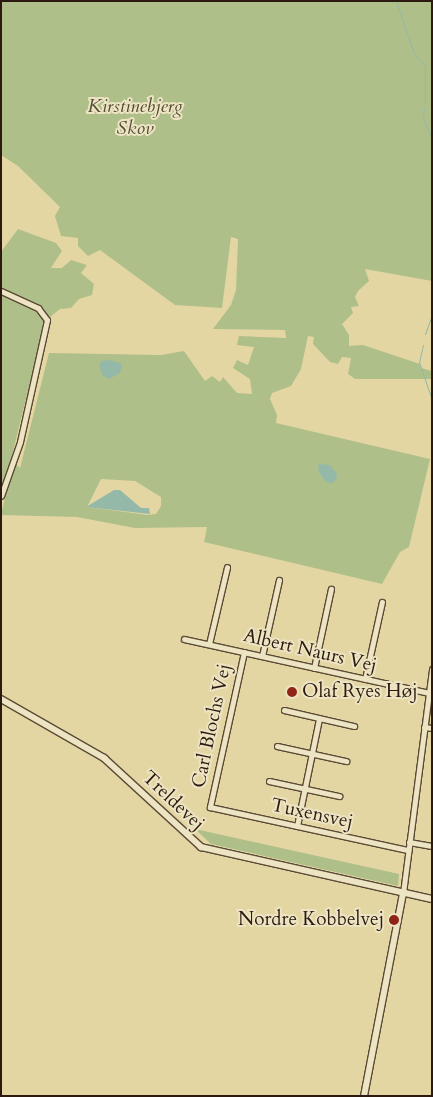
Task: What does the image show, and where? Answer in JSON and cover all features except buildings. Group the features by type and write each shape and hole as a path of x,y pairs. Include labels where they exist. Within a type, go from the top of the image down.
{"street":[{"path":"1,291 38,308 47,320 20,442 1,496"},
{"path":"208,644 227,567"},
{"path":"262,656 279,580"},
{"path":"314,668 331,589"},
{"path":"365,679 382,602"},
{"name":"Albert Naurs Vej","path":"184,638 429,693"},
{"name":"Carl Blochs Vej","path":"210,807 244,652"},
{"path":"364,1096 403,893 432,669"},
{"name":"Treldevej","path":"1,699 104,758 201,847 432,899"},
{"path":"284,710 354,726"},
{"path":"297,826 320,718"},
{"path":"424,727 432,728"},
{"path":"277,746 346,761"},
{"path":"270,781 339,796"},
{"name":"Tuxensvej","path":"210,807 408,850"},
{"path":"409,842 432,846"}],"green space":[{"name":"Kirstinebjerg Skov","path":"1,1 432,1 432,281 365,269 369,281 358,291 355,297 359,306 351,307 353,313 342,324 349,335 349,346 363,345 420,364 421,368 432,371 432,379 355,379 348,374 351,358 342,357 338,364 330,362 313,344 314,337 308,336 301,369 291,386 272,393 270,399 277,415 276,423 430,459 409,547 400,552 382,584 204,542 207,527 135,528 77,517 1,515 6,493 1,489 1,252 18,229 56,243 62,251 51,268 62,268 71,260 87,265 81,273 94,284 92,295 79,299 71,308 60,309 45,321 11,460 20,468 49,353 161,355 184,351 205,381 212,376 220,382 223,377 237,393 252,394 250,379 233,368 237,360 248,365 254,347 237,345 239,336 286,338 285,330 213,329 231,305 236,290 238,239 231,237 222,308 175,305 100,250 88,256 78,246 78,238 61,236 55,216 60,207 18,166 1,155","holes":["101,479 135,481 161,497 161,506 156,514 148,515 87,507"]},
{"path":"195,829 399,874 398,886 211,844"}],"shaded area":[{"path":"110,360 122,364 120,373 109,379 102,375 99,366 101,361"},
{"path":"319,464 330,465 337,474 336,480 331,484 324,480 318,470"},
{"path":"114,490 120,490 141,508 149,508 150,514 86,507"}],"waterway":[{"path":"396,1 414,53 425,66 425,102"},
{"path":"424,108 423,118 432,139"},
{"path":"425,334 432,315"},
{"path":"423,345 419,362 432,400"}],"place":[{"name":"Olaf Ryes Høj","path":"292,692"},
{"name":"Nordre Kobbelvej","path":"394,920"}]}
